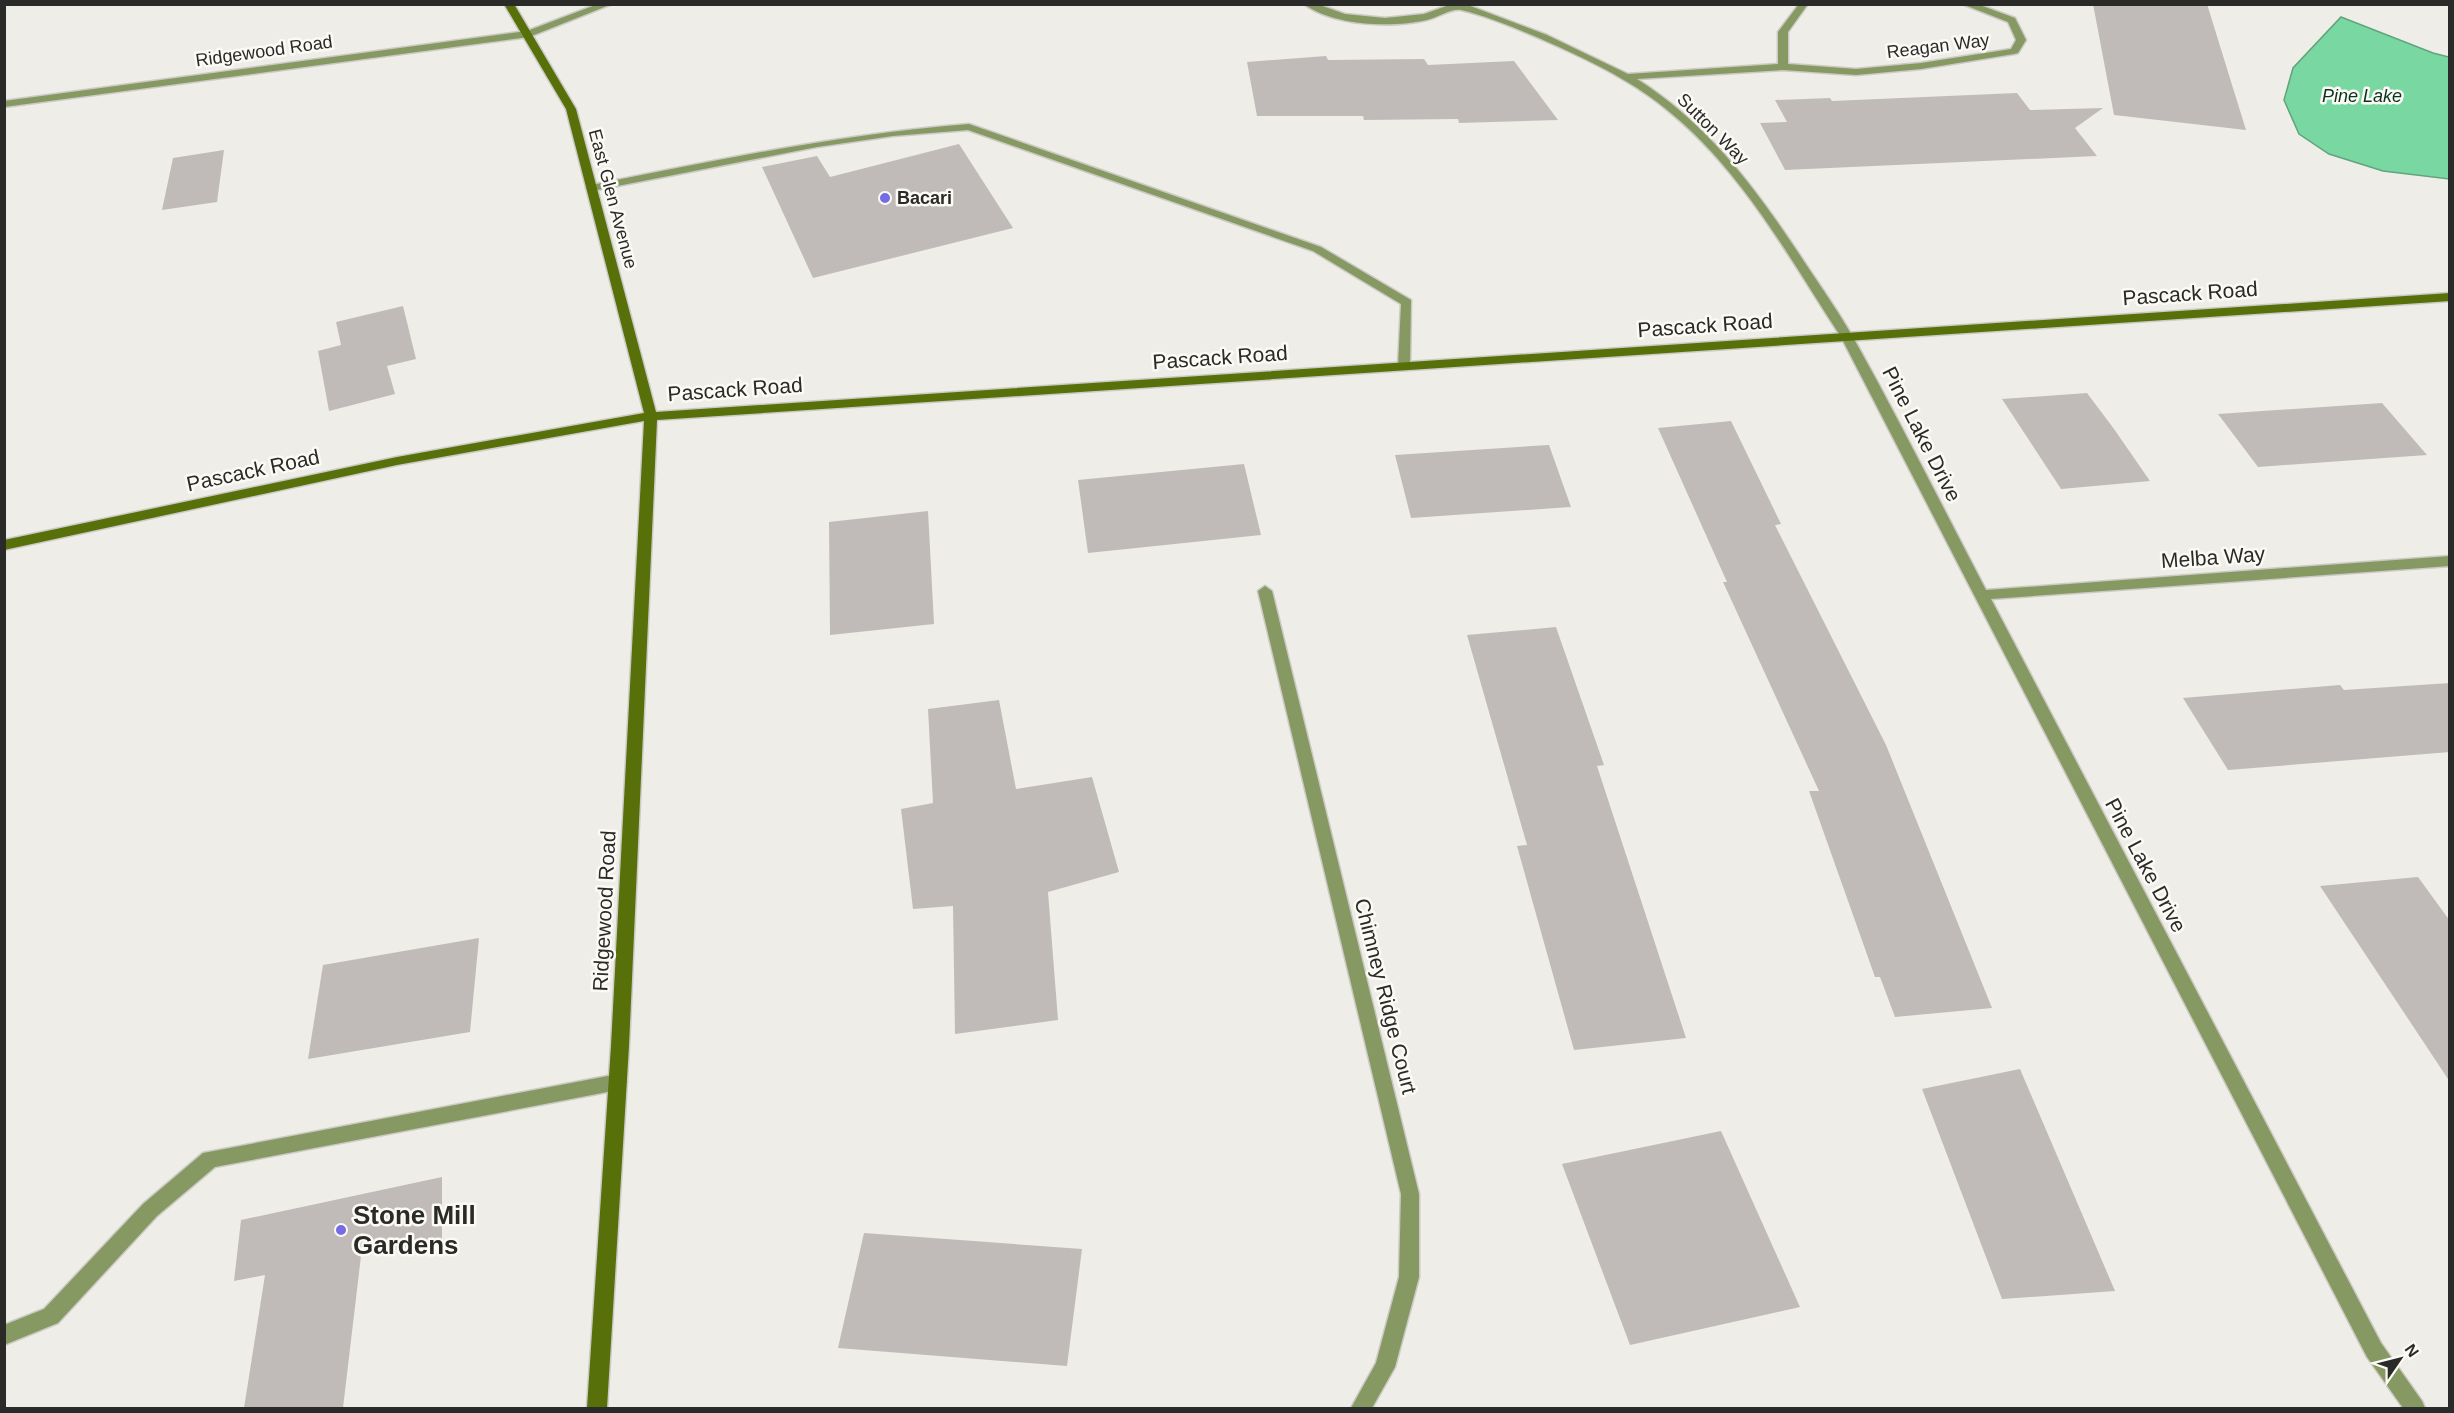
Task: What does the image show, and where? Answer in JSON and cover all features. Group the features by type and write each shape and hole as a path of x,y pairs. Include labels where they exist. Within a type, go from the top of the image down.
{"street":[{"name":"East Glen Avenue","path":"509,4 529,34 571,110 651,416"},
{"name":"Ridgewood Road","path":"4,104 529,34 608,4"},
{"name":"Sutton Way","path":"1308,4 1354,18 1393,21 1429,16 1460,5 1536,31 1628,77 1676,111 1715,150 1744,185 1846,337"},
{"path":"1783,67 1783,32 1804,4"},
{"name":"Reagan Way","path":"1628,77 1783,67 1856,72 1921,66 2014,51 2021,40 2012,20 1966,4"},
{"path":"592,188 818,144 893,133 969,127 1317,249 1407,303 1404,366"},
{"name":"Pascack Road","path":"4,544 397,461 651,416 2450,297"},
{"name":"Pine Lake Drive","path":"1846,337 2369,1340 2415,1408"},
{"name":"Ridgewood Road","path":"597,1408 618,1082 651,416"},
{"name":"Melba Way","path":"1980,595 2450,561"},
{"name":"Chimney Ridge Court","path":"1265,591 1410,1194 1409,1277 1385,1367 1361,1408"},
{"path":"4,1335 51,1316 150,1210 210,1159 618,1082"}],"water":[{"name":"Pine Lake","path":"2341,17 2433,53 2449,57 2449,179 2383,171 2329,154 2299,134 2284,100 2293,68"}],"building":[{"path":"2093,4 2207,4 2246,130 2114,115"},
{"path":"1326,56 1328,60 1424,59 1428,65 1514,61 1558,120 1459,123 1458,119 1364,120 1363,116 1257,116 1247,62"},
{"path":"2017,93 2030,110 2103,108 2075,128 2097,156 1785,170 1760,123 1787,122 1775,100 1830,98 1832,101"},
{"name":"Bacari","path":"959,144 1013,228 813,278 762,167 817,156 830,177"},
{"path":"224,150 217,202 162,210 173,158"},
{"path":"403,306 416,359 387,366 395,394 329,411 318,351 341,345 336,322"},
{"path":"2087,393 2150,481 2061,489 2002,399"},
{"path":"2382,403 2427,455 2258,467 2218,414"},
{"path":"1731,421 1781,524 1775,525 1886,745 1992,1008 1895,1017 1880,977 1875,977 1809,791 1819,791 1723,582 1727,582 1658,428"},
{"path":"1549,445 1571,507 1411,518 1395,455"},
{"path":"1244,464 1261,535 1088,553 1078,480"},
{"path":"928,511 934,624 830,635 829,522"},
{"path":"1556,627 1604,765 1597,766 1686,1038 1574,1050 1517,846 1527,845 1467,635"},
{"path":"2450,683 2450,752 2228,770 2183,698 2340,685 2344,690"},
{"path":"999,700 1016,789 1092,777 1119,872 1048,892 1058,1020 955,1034 953,906 913,909 901,809 933,803 928,709"},
{"path":"2418,877 2450,921 2450,1082 2320,886"},
{"path":"479,938 470,1032 308,1059 323,965"},
{"path":"2020,1069 2115,1291 2002,1299 1922,1089"},
{"path":"1721,1131 1800,1307 1630,1345 1562,1164"},
{"path":"442,1177 442,1241 361,1256 343,1408 244,1408 265,1275 234,1281 241,1220"},
{"path":"864,1233 1082,1249 1067,1366 838,1348"}],"place":[{"name":"Bacari","path":"885,198"},
{"name":"Stone Mill Gardens","path":"341,1230"}]}
